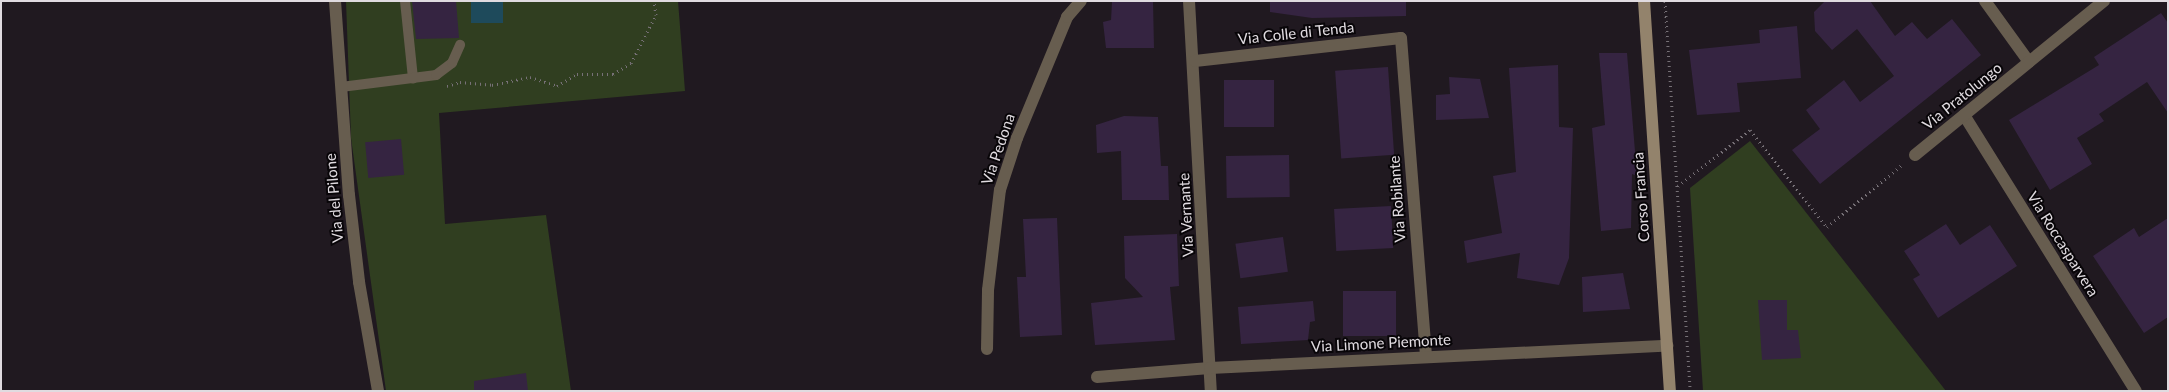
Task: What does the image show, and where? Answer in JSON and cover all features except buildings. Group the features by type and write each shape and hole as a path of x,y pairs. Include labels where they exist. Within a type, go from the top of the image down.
{"main road":[{"name":"Corso Francia","path":"1644,1 1670,391"}],"street":[{"name":"Via del Pilone","path":"335,1 359,282 378,391"},
{"name":"Via Pedona","path":"987,349 988,290 1000,190 1017,138 1067,17 1080,1"},
{"path":"1189,1 1194,61"},
{"path":"1985,1 2029,62"},
{"name":"Via Pratolungo","path":"1915,155 2104,1"},
{"name":"Via Colle di Tenda","path":"1194,61 1401,38"},
{"name":"Via Robilante","path":"1401,38 1426,357"},
{"name":"Via Vernante","path":"1194,61 1211,391"},
{"name":"Via Roccasparvera","path":"1964,115 2136,391"},
{"name":"Via Limone Piemonte","path":"1097,377 1210,368 1667,346"}],"lane":[{"path":"405,1 413,79"},
{"path":"341,87 432,76 452,62 460,45"}],"path":[{"path":"432,76 436,84 443,86 460,82 492,85 520,78 540,79 557,86 577,74 612,74 631,63 656,15 654,1"},
{"path":"1665,1 1690,391"},
{"path":"1677,186 1750,130 1827,227 1915,155"}],"green space":[{"path":"346,1 678,1 685,91 439,113 445,224 546,215 571,391 386,391 351,138"},
{"path":"1750,141 1946,391 1703,391 1690,188"}],"water":[{"path":"471,1 503,1 503,23 471,23"}]}
